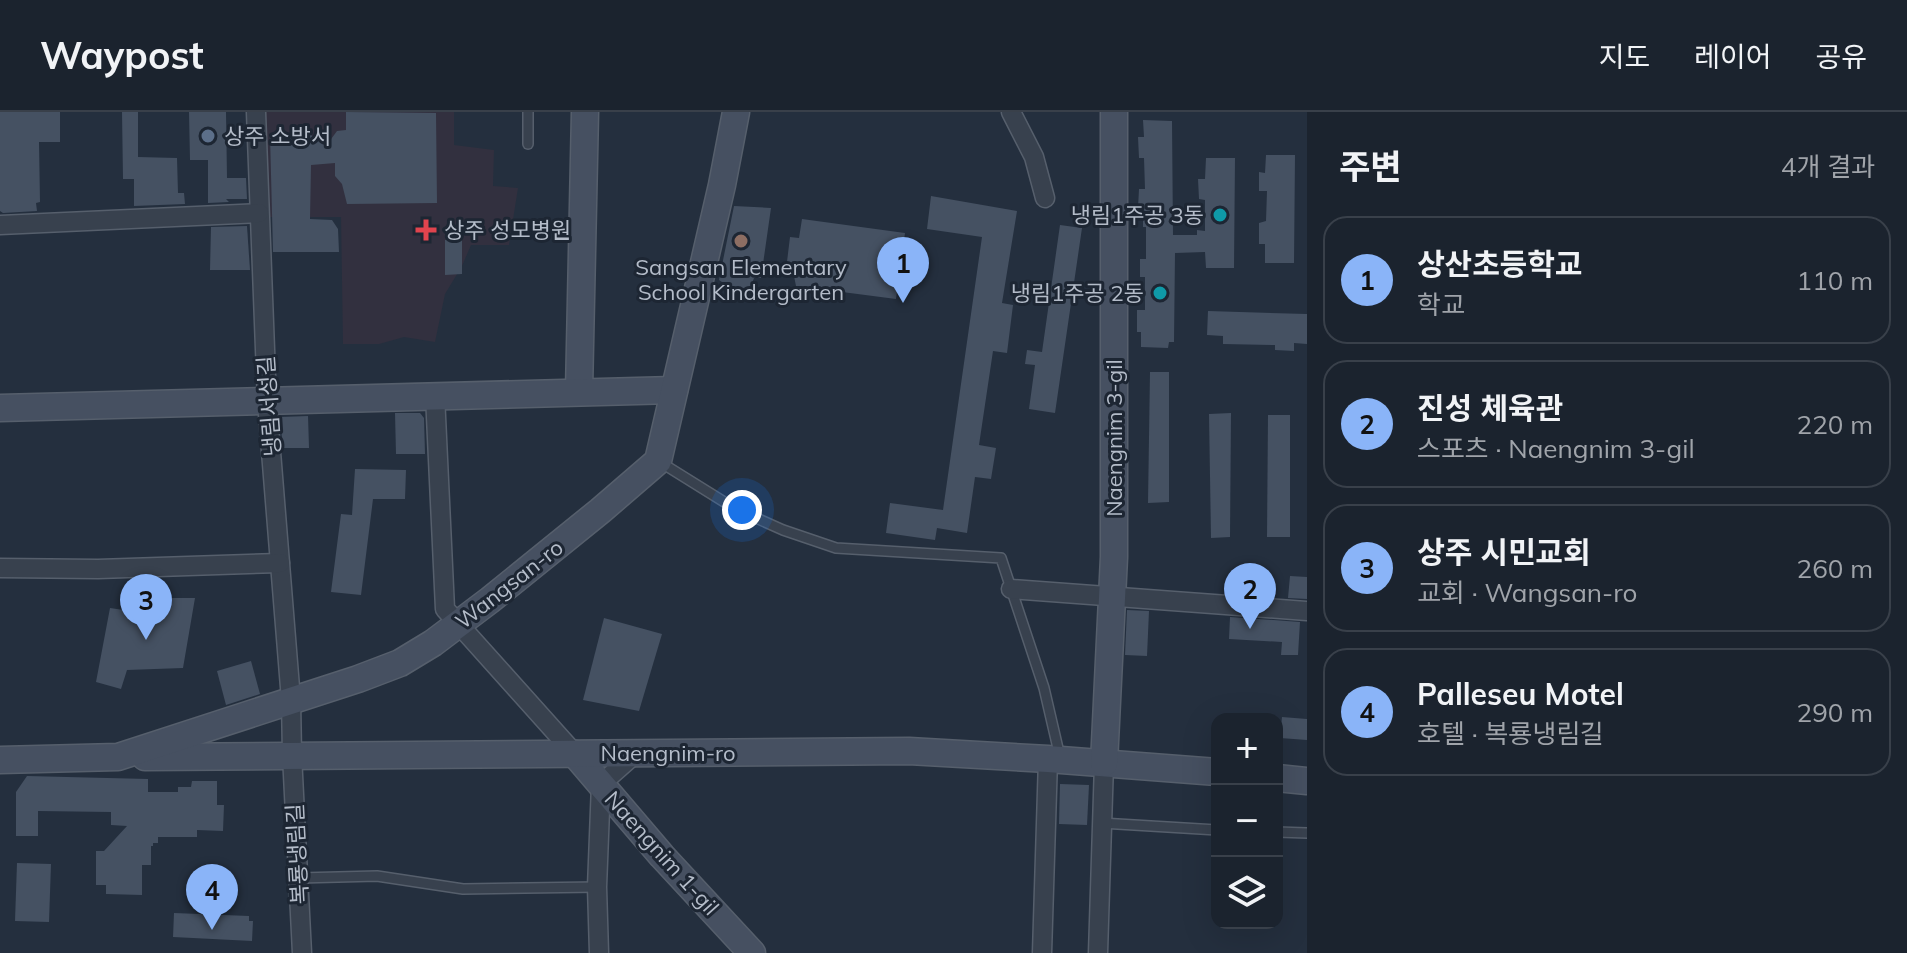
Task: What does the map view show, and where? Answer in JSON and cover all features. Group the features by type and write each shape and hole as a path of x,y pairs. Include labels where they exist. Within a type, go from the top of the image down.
{"street":[{"name":"냉림서성길","path":"256,112 267,402 291,700"},
{"path":"579,392 585,112"},
{"path":"658,461 736,112"},
{"path":"1011,112 1034,157 1045,198"},
{"name":"Naengnim 3-gil","path":"1104,763 1114,557 1114,112"},
{"path":"0,225 259,213"},
{"path":"0,408 674,390"},
{"path":"435,395 452,616"},
{"name":"Wangsan-ro","path":"0,760 118,757 400,663 433,643 452,616 589,521 658,461"},
{"path":"0,568 98,569 280,563"},
{"path":"1011,589 1307,611"},
{"name":"Naengnim 1-gil","path":"452,616 662,856 752,953"},
{"name":"복룡냉림길","path":"291,700 302,953"},
{"path":"160,743 178,751 211,756"},
{"name":"Naengnim-ro","path":"118,757 909,751 1211,772"},
{"path":"599,953 597,887 601,784 636,753"},
{"path":"1042,953 1055,759"},
{"path":"1098,953 1104,763"},
{"path":"1283,779 1307,781"}],"lane":[{"path":"528,112 528,144"},
{"path":"658,461 734,508 783,530 836,548 1001,558 1044,688 1055,759"},
{"path":"1101,823 1211,830"},
{"path":"1283,832 1307,833"},
{"path":"299,878 377,876 463,889 597,887"}],"shaded area":[{"name":"상주 성모병원","path":"265,112 454,112 454,145 494,150 493,186 518,188 509,245 471,245 445,294 435,342 404,337 379,344 343,344 341,217 268,217"}],"building":[{"path":"0,112 60,112 60,142 39,142 40,202 36,203 37,211 0,211"},
{"path":"122,112 138,112 138,157 177,158 178,193 184,193 185,204 134,206 134,179 123,179"},
{"path":"189,112 226,112 227,178 246,178 247,199 208,203 208,160 190,160"},
{"path":"346,112 436,113 437,203 347,204 342,184 335,176 335,163 311,165 310,219 332,220 338,229 339,252 273,252 270,135 311,135 326,146 337,131 346,130"},
{"path":"1143,120 1172,121 1173,235 1197,235 1197,230 1205,231 1205,200 1199,199 1198,179 1205,179 1206,158 1235,158 1234,268 1206,268 1205,252 1175,253 1174,342 1169,342 1168,348 1141,347 1141,332 1137,332 1137,310 1145,310 1145,277 1140,277 1140,259 1146,259 1146,227 1143,227 1143,209 1138,208 1139,189 1145,189 1144,158 1139,158 1138,137 1144,137"},
{"path":"1266,155 1295,155 1294,263 1265,263 1265,244 1259,244 1259,223 1266,221 1267,191 1259,191 1259,172 1265,173"},
{"path":"931,196 1017,211 1002,303 1013,305 1007,353 993,351 979,445 996,448 991,479 975,477 967,533 937,528 935,540 886,533 890,503 943,510 982,237 927,229"},
{"path":"734,206 771,208 761,278 754,278 750,289 728,286 719,280"},
{"path":"802,219 905,233 896,299 796,286 793,271 786,270 790,237 799,238"},
{"path":"1060,225 1082,228 1055,413 1029,409 1035,365 1025,364 1027,350 1042,352"},
{"path":"247,226 250,270 210,270 211,227"},
{"path":"445,240 462,240 462,274 445,275"},
{"path":"1208,311 1307,314 1307,344 1294,343 1294,351 1275,350 1275,345 1223,344 1223,336 1207,335"},
{"path":"1150,372 1169,372 1169,502 1148,503"},
{"path":"395,413 420,413 424,418 425,454 396,454"},
{"path":"1231,413 1230,537 1211,538 1209,414"},
{"path":"1268,415 1290,415 1290,537 1267,537"},
{"path":"308,416 309,448 283,448 280,417"},
{"path":"355,469 406,470 405,499 373,499 361,595 331,592 341,514 352,515"},
{"path":"1290,576 1307,577 1307,599 1288,598"},
{"path":"140,598 195,598 183,668 127,670 121,689 96,682 110,608 137,612"},
{"path":"1127,610 1149,611 1147,656 1125,655"},
{"path":"1230,617 1300,622 1298,655 1281,655 1282,642 1229,639"},
{"path":"604,618 662,634 639,711 583,700"},
{"path":"251,661 260,694 226,705 217,671"},
{"path":"1283,717 1307,719 1307,740 1283,738"},
{"path":"27,776 148,779 148,792 178,792 178,787 191,787 192,781 217,781 217,805 224,805 223,831 197,830 197,837 158,837 158,843 151,846 151,865 142,865 142,895 106,894 106,885 96,885 96,851 104,851 127,826 111,825 111,812 38,811 38,836 16,836 16,792"},
{"path":"1060,784 1089,785 1087,825 1059,824"},
{"path":"17,863 51,864 49,922 15,921"},
{"path":"174,913 249,916 249,921 253,921 252,941 173,937"}],"place":[{"name":"상주 소방서","path":"208,136"},
{"name":"냉림1주공 3동","path":"1220,215"},
{"name":"상주 성모병원","path":"426,230"},
{"name":"Sangsan Elementary School Kindergarten","path":"741,241"},
{"name":"냉림1주공 2동","path":"1160,293"},
{"name":"상산초등학교","path":"903,303"},
{"name":"진성 체육관","path":"1250,629"},
{"name":"상주 시민교회","path":"146,640"},
{"name":"Palleseu Motel","path":"212,930"}]}
